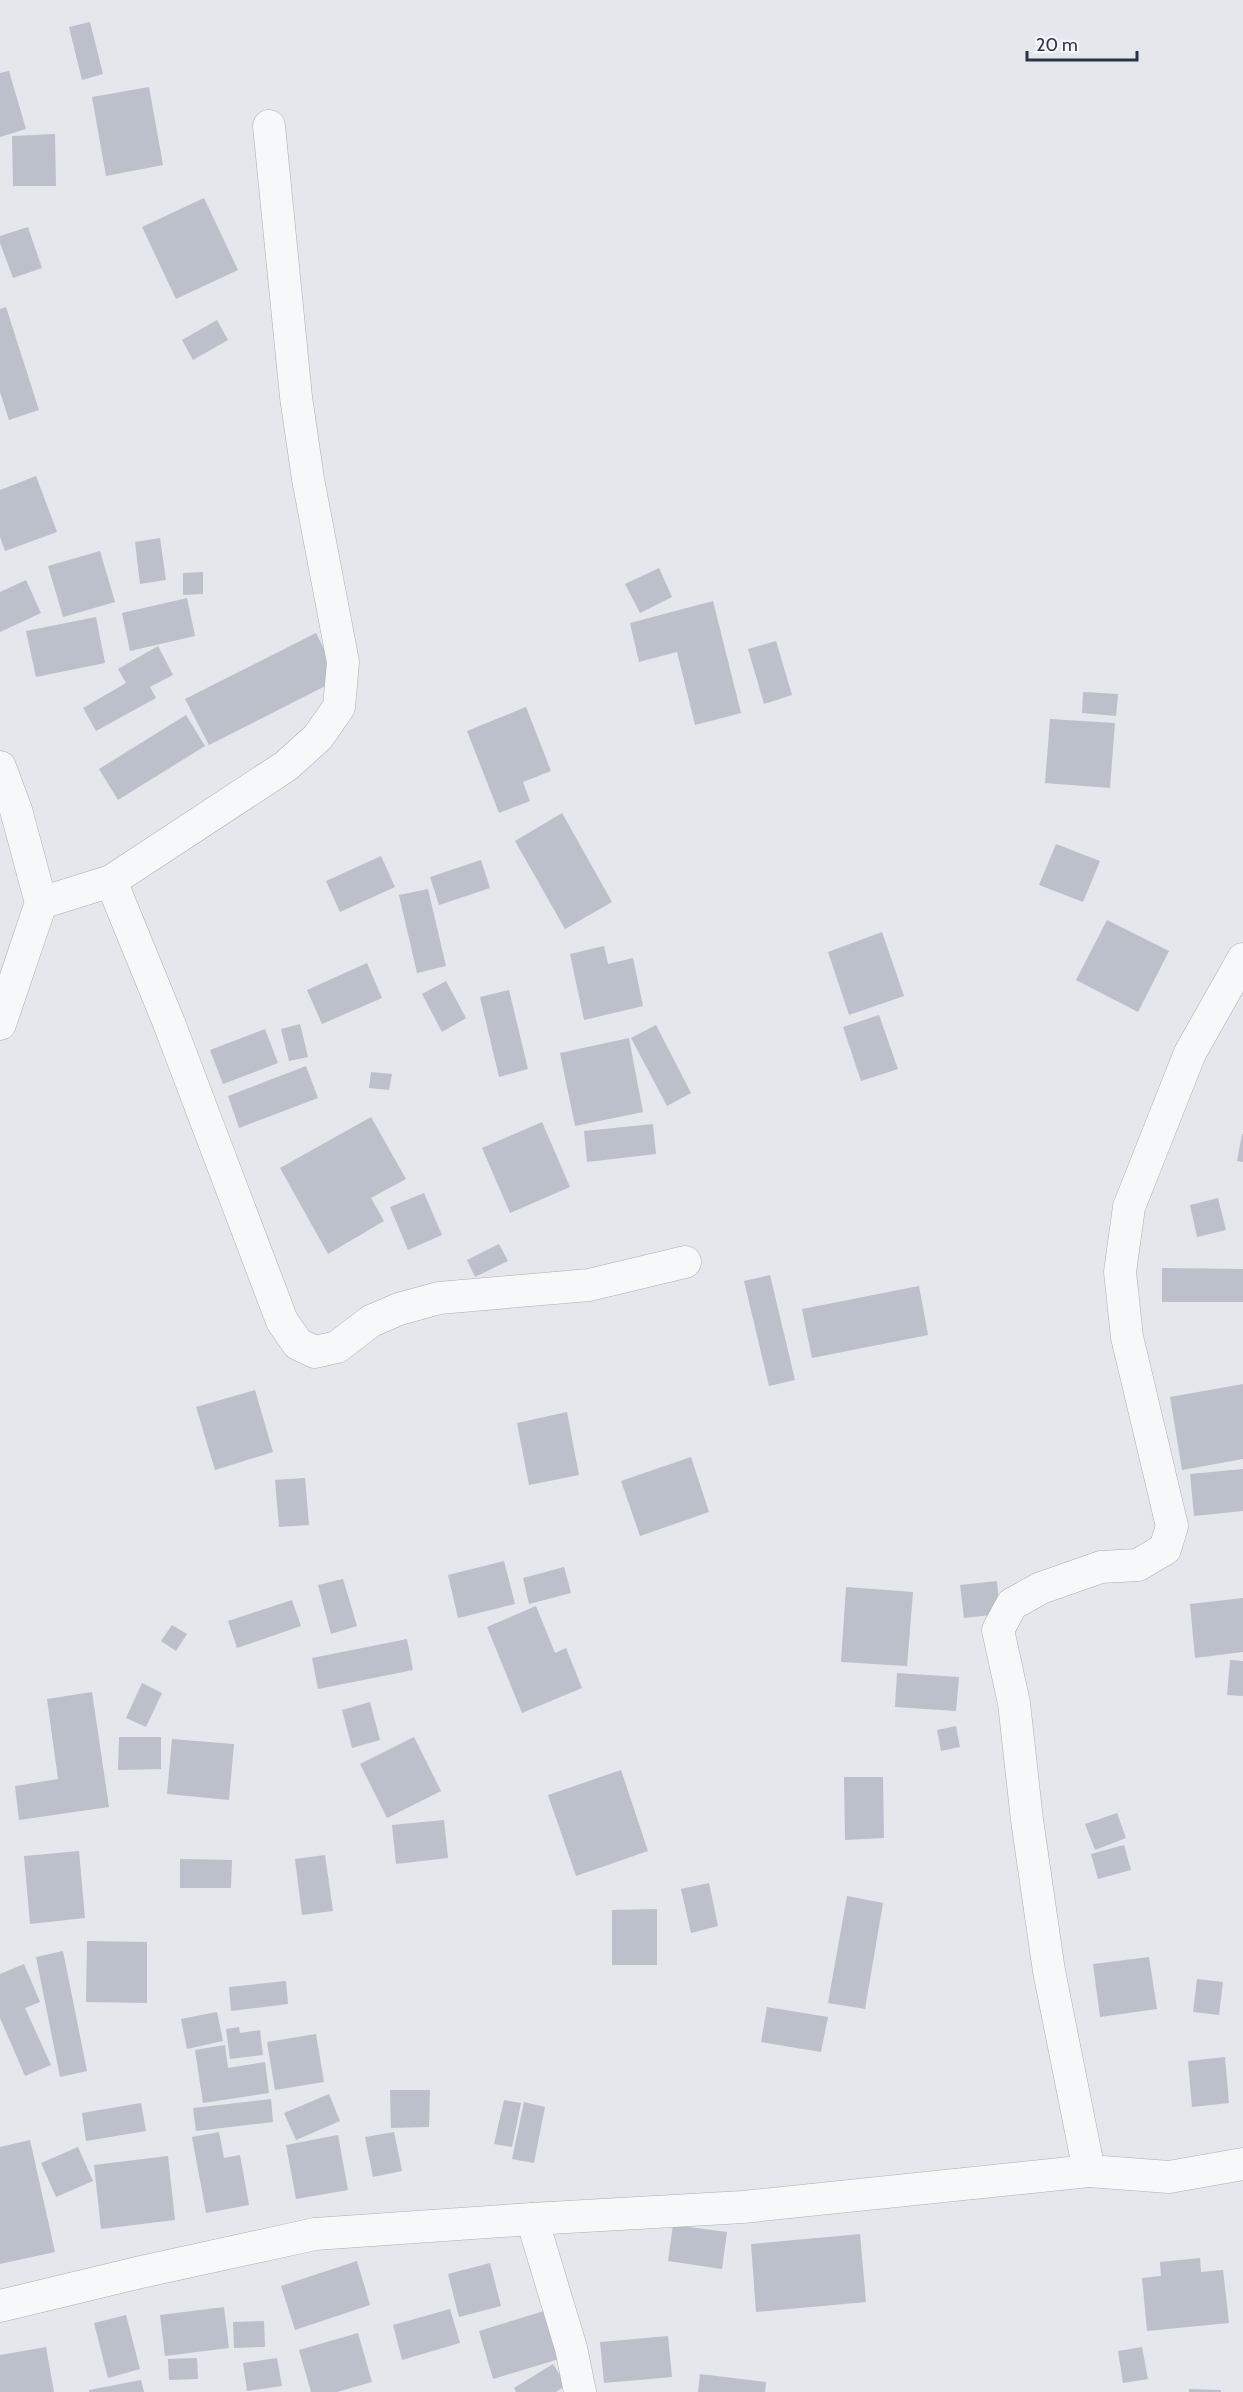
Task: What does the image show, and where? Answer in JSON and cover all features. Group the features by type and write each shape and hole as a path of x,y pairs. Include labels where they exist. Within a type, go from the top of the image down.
{"street":[{"path":"41,903 111,881 286,766 318,737 339,707 343,662 308,479 296,397 269,126"},
{"path":"0,767 16,810 41,903 0,1024"},
{"path":"111,881 170,1023 282,1321 298,1344 315,1352 337,1347 371,1321 399,1309 439,1298 589,1285 685,1262"},
{"path":"1089,2171 1049,1971 1027,1820 1014,1703 998,1630 1012,1604 1041,1588 1101,1567 1138,1565 1165,1549 1172,1526 1127,1337 1120,1272 1129,1207 1190,1053 1243,959"},
{"path":"0,2306 315,2234 743,2207 1089,2171 1169,2177 1243,2164"},
{"path":"532,2219 571,2348 580,2392"}],"building":[{"path":"90,22 103,74 82,80 69,27"},
{"path":"9,71 26,129 0,137 0,73"},
{"path":"149,87 163,165 106,176 92,97"},
{"path":"55,134 56,186 13,186 12,136"},
{"path":"204,198 238,270 176,299 142,227"},
{"path":"28,227 42,268 13,278 0,243 0,236"},
{"path":"6,307 39,410 9,420 0,392 0,309"},
{"path":"217,320 228,340 193,360 182,340"},
{"path":"36,476 57,532 5,551 0,537 0,490"},
{"path":"160,538 166,580 140,584 135,542"},
{"path":"100,551 115,602 63,617 48,566"},
{"path":"659,568 672,597 640,613 625,584"},
{"path":"203,572 203,594 183,595 183,573"},
{"path":"26,580 41,613 0,632 0,592"},
{"path":"187,598 195,636 130,651 122,613"},
{"path":"713,601 741,713 695,725 677,652 639,662 630,623"},
{"path":"96,617 105,663 36,677 26,631"},
{"path":"316,633 339,679 209,745 185,699"},
{"path":"776,641 792,695 764,704 748,649"},
{"path":"158,646 173,675 150,687 156,698 96,731 83,708 126,683 118,669"},
{"path":"1083,692 1118,694 1116,716 1082,713"},
{"path":"526,707 551,771 523,782 530,801 499,813 467,731"},
{"path":"186,715 205,746 118,800 99,769"},
{"path":"1050,719 1115,723 1110,788 1045,783"},
{"path":"562,813 612,902 565,929 515,841"},
{"path":"1056,844 1100,861 1083,902 1039,885"},
{"path":"381,856 395,887 340,912 326,881"},
{"path":"481,860 490,888 439,905 430,877"},
{"path":"428,889 446,966 417,973 399,895"},
{"path":"1107,920 1169,951 1138,1012 1076,980"},
{"path":"882,932 904,996 849,1015 828,952"},
{"path":"604,946 608,964 633,958 643,1006 584,1020 570,954"},
{"path":"367,963 382,998 322,1024 307,990"},
{"path":"446,981 466,1018 442,1032 422,994"},
{"path":"509,990 528,1069 499,1077 480,997"},
{"path":"879,1015 898,1069 861,1081 843,1027"},
{"path":"300,1024 308,1057 289,1061 281,1029"},
{"path":"656,1025 691,1093 667,1106 631,1038"},
{"path":"265,1029 278,1063 223,1084 210,1050"},
{"path":"629,1038 643,1112 575,1126 560,1053"},
{"path":"306,1066 318,1098 239,1128 228,1096"},
{"path":"371,1072 392,1074 389,1090 369,1088"},
{"path":"371,1117 406,1179 371,1198 384,1221 328,1254 280,1168"},
{"path":"542,1122 570,1187 510,1213 482,1148"},
{"path":"653,1124 656,1154 587,1162 584,1131"},
{"path":"1243,1134 1243,1162 1237,1161"},
{"path":"424,1193 442,1235 408,1250 390,1207"},
{"path":"1218,1198 1226,1230 1197,1237 1190,1205"},
{"path":"499,1244 508,1261 475,1277 467,1260"},
{"path":"1162,1268 1243,1269 1243,1302 1162,1302"},
{"path":"770,1275 795,1380 769,1386 744,1281"},
{"path":"919,1286 928,1335 812,1358 802,1309"},
{"path":"1243,1384 1243,1459 1182,1470 1170,1397"},
{"path":"255,1390 273,1452 215,1470 196,1407"},
{"path":"567,1412 579,1475 529,1485 517,1423"},
{"path":"691,1457 709,1512 640,1536 621,1481"},
{"path":"1243,1469 1243,1511 1194,1516 1190,1474"},
{"path":"305,1478 309,1525 279,1527 275,1480"},
{"path":"504,1561 515,1604 458,1618 448,1575"},
{"path":"564,1567 571,1593 529,1604 523,1578"},
{"path":"343,1579 357,1626 331,1634 318,1585"},
{"path":"997,1581 1000,1614 964,1618 960,1585"},
{"path":"846,1587 913,1592 907,1666 841,1662"},
{"path":"1243,1598 1243,1652 1195,1658 1190,1604"},
{"path":"292,1600 301,1626 237,1648 228,1621"},
{"path":"536,1606 555,1653 566,1648 582,1688 522,1713 487,1627"},
{"path":"172,1625 187,1634 176,1651 161,1641"},
{"path":"407,1639 413,1670 318,1689 312,1658"},
{"path":"1230,1660 1243,1661 1243,1696 1227,1695"},
{"path":"897,1673 959,1677 956,1711 895,1707"},
{"path":"142,1683 162,1693 146,1727 126,1718"},
{"path":"92,1692 109,1807 19,1820 15,1786 58,1779 47,1699"},
{"path":"370,1702 380,1740 352,1748 342,1710"},
{"path":"956,1726 960,1747 941,1751 937,1730"},
{"path":"119,1737 161,1737 161,1769 118,1770"},
{"path":"414,1737 441,1791 387,1818 360,1764"},
{"path":"172,1739 234,1744 229,1800 167,1794"},
{"path":"621,1770 648,1851 576,1876 548,1795"},
{"path":"844,1777 883,1777 884,1838 845,1840"},
{"path":"1117,1813 1126,1838 1095,1850 1085,1824"},
{"path":"444,1820 448,1858 396,1864 392,1825"},
{"path":"1124,1845 1131,1870 1098,1879 1091,1854"},
{"path":"79,1851 85,1918 30,1924 24,1856"},
{"path":"325,1855 333,1911 302,1915 295,1859"},
{"path":"180,1859 232,1860 231,1888 180,1888"},
{"path":"709,1883 718,1926 691,1933 681,1889"},
{"path":"847,1896 883,1903 865,2009 828,2003"},
{"path":"657,1909 657,1965 612,1965 612,1910"},
{"path":"87,1941 147,1942 147,2003 86,2002"},
{"path":"63,1951 87,2071 60,2077 36,1957"},
{"path":"1149,1957 1157,2009 1100,2017 1093,1964"},
{"path":"24,1964 40,2002 25,2008 51,2065 25,2076 0,2018 0,1974"},
{"path":"1197,1979 1223,1982 1219,2015 1193,2012"},
{"path":"286,1981 288,2004 231,2011 229,1987"},
{"path":"767,2007 828,2017 821,2052 761,2042"},
{"path":"217,2012 223,2041 187,2049 181,2019"},
{"path":"239,2027 240,2033 260,2030 263,2055 230,2059 226,2029"},
{"path":"316,2034 324,2082 275,2090 267,2042"},
{"path":"225,2045 228,2068 265,2062 269,2093 203,2103 195,2050"},
{"path":"1225,2057 1229,2103 1192,2107 1188,2061"},
{"path":"390,2090 430,2090 429,2127 391,2128"},
{"path":"329,2094 340,2121 296,2140 284,2113"},
{"path":"271,2099 273,2122 196,2131 193,2108"},
{"path":"504,2100 521,2103 512,2147 494,2144"},
{"path":"524,2102 545,2107 534,2163 512,2159"},
{"path":"141,2103 146,2131 86,2141 82,2113"},
{"path":"219,2132 224,2158 240,2155 249,2205 206,2213 192,2137"},
{"path":"394,2132 402,2171 373,2177 365,2137"},
{"path":"338,2135 348,2190 296,2199 286,2145"},
{"path":"30,2140 55,2252 0,2264 0,2147"},
{"path":"78,2147 93,2181 56,2197 41,2163"},
{"path":"168,2156 175,2220 101,2229 94,2165"},
{"path":"673,2225 727,2232 722,2269 668,2261"},
{"path":"860,2234 866,2302 756,2312 751,2244"},
{"path":"1200,2258 1201,2272 1223,2270 1229,2323 1147,2331 1142,2278 1161,2276 1160,2262"},
{"path":"357,2261 370,2305 295,2330 281,2286"},
{"path":"490,2263 501,2306 459,2317 448,2274"},
{"path":"224,2307 229,2348 165,2356 160,2315"},
{"path":"450,2309 460,2343 402,2360 393,2325"},
{"path":"544,2311 559,2359 493,2379 479,2331"},
{"path":"126,2315 140,2369 108,2378 94,2323"},
{"path":"264,2321 265,2347 234,2348 233,2322"},
{"path":"358,2333 372,2382 337,2392 311,2392 299,2350"},
{"path":"668,2336 672,2377 604,2383 600,2342"},
{"path":"46,2347 54,2392 0,2392 0,2355"},
{"path":"1142,2347 1148,2379 1123,2383 1118,2351"},
{"path":"197,2358 198,2379 169,2380 168,2359"},
{"path":"277,2358 282,2386 247,2391 243,2363"},
{"path":"553,2364 566,2385 556,2392 516,2392 514,2388"},
{"path":"700,2374 766,2382 765,2392 698,2392"},
{"path":"141,2380 144,2392 89,2392 89,2390"},
{"path":"1189,2389 1221,2390 1221,2392 1189,2392"}]}
